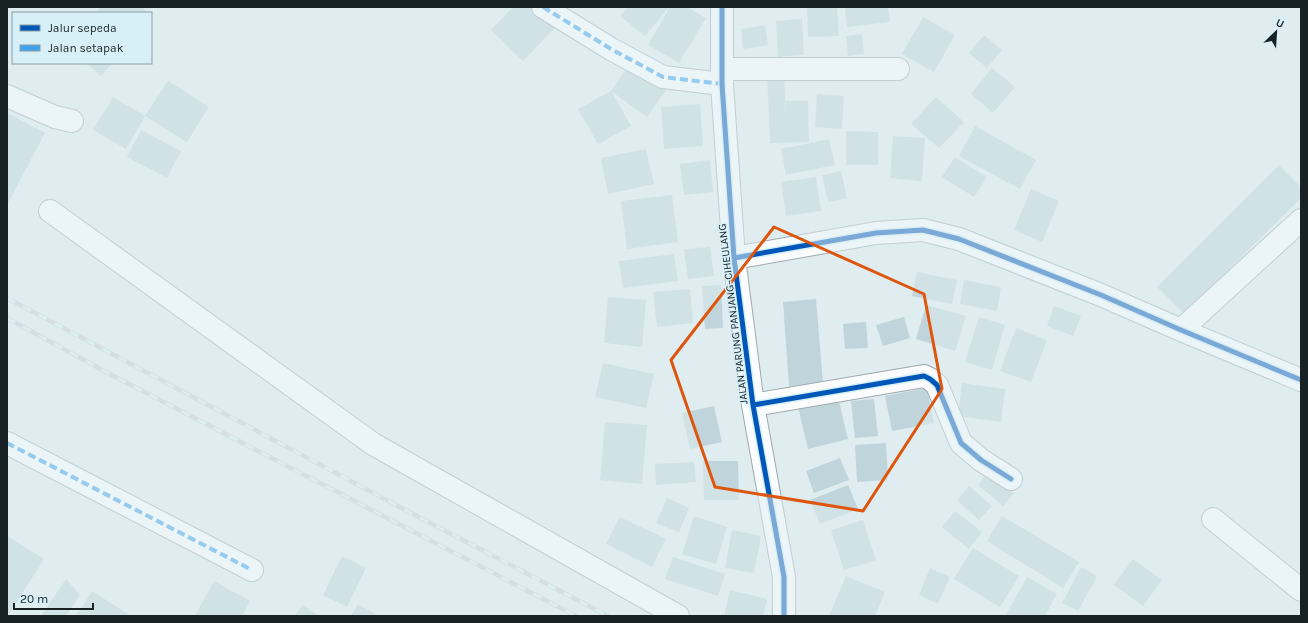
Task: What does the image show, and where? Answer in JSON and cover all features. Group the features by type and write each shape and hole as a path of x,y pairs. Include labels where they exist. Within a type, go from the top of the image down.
{"street":[{"path":"543,7 611,49 663,77 722,77 898,69"},
{"name":"JALAN PARUNG PANJANG–CIHEULANG","path":"722,7 722,77 734,258 753,405 784,578 784,616"},
{"path":"7,96 55,117 72,121"},
{"path":"50,211 373,444 678,616"},
{"path":"1181,330 1301,220"},
{"path":"734,258 876,233 923,230 959,239 1102,295 1301,380"},
{"path":"753,405 924,376 937,385 961,443 982,460 1012,479"},
{"path":"7,443 252,570"},
{"path":"1213,519 1301,590"}],"highlighted area":[{"path":"774,227 924,294 942,389 863,511 715,487 671,360"}],"building":[{"path":"101,7 141,7 148,12 97,12"},
{"path":"513,7 535,7 556,27 523,61 491,30"},
{"path":"628,7 669,7 645,36 620,16"},
{"path":"670,7 687,7 706,18 679,63 648,45"},
{"path":"807,7 837,7 839,36 808,37"},
{"path":"845,7 888,7 890,22 847,27"},
{"path":"923,17 955,35 934,72 902,54"},
{"path":"802,19 804,55 778,57 776,21"},
{"path":"765,25 768,45 743,49 741,29"},
{"path":"862,34 864,54 848,56 846,36"},
{"path":"984,35 1002,50 987,68 969,53"},
{"path":"631,63 667,89 647,117 611,91"},
{"path":"87,64 111,64 101,76"},
{"path":"992,68 1015,87 993,113 971,94"},
{"path":"767,72 784,72 786,119 786,101 808,101 809,142 770,143"},
{"path":"168,81 209,107 187,142 145,116"},
{"path":"611,91 631,126 598,144 578,109"},
{"path":"817,94 844,96 842,129 815,127"},
{"path":"113,97 145,116 126,149 93,130"},
{"path":"936,97 964,122 939,148 911,124"},
{"path":"700,104 703,146 664,149 661,107"},
{"path":"7,113 45,133 7,205"},
{"path":"975,126 1036,160 1020,189 959,156"},
{"path":"141,130 181,151 167,178 127,157"},
{"path":"846,131 878,132 878,165 846,165"},
{"path":"893,136 925,138 922,181 890,178"},
{"path":"829,139 835,165 786,175 781,149"},
{"path":"646,149 654,184 608,194 601,158"},
{"path":"955,157 987,177 974,197 942,177"},
{"path":"710,160 713,192 684,195 680,164"},
{"path":"1279,165 1301,187 1301,198 1184,314 1157,287"},
{"path":"841,171 847,198 828,202 822,175"},
{"path":"816,177 821,211 786,216 781,182"},
{"path":"1031,189 1059,201 1042,242 1014,230"},
{"path":"672,195 678,242 627,249 621,201"},
{"path":"710,247 714,276 688,279 684,249"},
{"path":"674,254 678,281 623,288 619,261"},
{"path":"917,272 957,280 952,304 912,296"},
{"path":"964,280 1001,287 997,311 960,304"},
{"path":"721,285 723,328 705,329 702,286"},
{"path":"690,289 693,323 657,327 653,292"},
{"path":"608,297 646,300 642,347 604,343"},
{"path":"816,299 823,383 789,386 783,302"},
{"path":"926,305 966,316 955,351 916,339"},
{"path":"1054,306 1081,316 1073,336 1047,326"},
{"path":"904,317 910,338 883,346 876,325"},
{"path":"979,317 1005,325 992,370 965,362"},
{"path":"866,322 868,348 845,349 843,324"},
{"path":"1016,328 1047,340 1031,382 1000,371"},
{"path":"603,363 654,374 646,408 595,397"},
{"path":"962,383 1005,389 1001,422 958,416"},
{"path":"927,388 934,423 892,431 885,396"},
{"path":"838,397 848,439 808,449 798,407"},
{"path":"874,399 878,436 855,438 851,401"},
{"path":"714,406 722,442 690,449 682,413"},
{"path":"605,422 647,425 642,484 600,480"},
{"path":"886,443 888,480 857,482 855,445"},
{"path":"840,458 849,480 814,493 806,471"},
{"path":"703,461 738,461 739,500 704,500"},
{"path":"694,462 696,482 656,485 655,464"},
{"path":"988,472 1014,493 1003,506 978,485"},
{"path":"848,485 858,509 820,524 810,500"},
{"path":"969,486 992,506 979,520 957,500"},
{"path":"667,498 689,508 679,532 656,523"},
{"path":"955,511 982,532 969,549 942,527"},
{"path":"694,516 727,527 716,564 682,554"},
{"path":"1002,516 1079,562 1063,588 987,541"},
{"path":"620,517 666,539 652,567 606,544"},
{"path":"863,520 876,560 844,570 831,530"},
{"path":"732,530 761,536 754,573 725,568"},
{"path":"7,536 44,559 9,614 7,613"},
{"path":"973,548 1019,576 1000,607 954,579"},
{"path":"342,556 366,568 347,607 323,595"},
{"path":"673,557 725,574 718,596 665,579"},
{"path":"1133,559 1162,580 1143,606 1114,585"},
{"path":"1081,567 1097,576 1078,611 1062,603"},
{"path":"930,568 950,577 938,604 919,595"},
{"path":"846,576 885,592 875,616 829,616"},
{"path":"1027,577 1057,594 1045,616 1005,616"},
{"path":"66,579 80,595 66,616 41,616"},
{"path":"214,581 250,601 242,616 195,616"},
{"path":"730,590 767,599 763,616 724,616"},
{"path":"92,591 120,609 131,616 76,616"},
{"path":"358,604 379,616 351,616"},
{"path":"302,605 319,616 295,616"}],"railway":[{"path":"7,298 608,616"},
{"path":"7,318 106,372 576,616"}],"marked path":[{"path":"543,7 611,49 663,77 722,84"},
{"path":"7,443 252,570"}],"cycle path":[{"path":"722,7 722,84 734,258 753,405 784,577 784,616"},
{"path":"734,258 876,233 923,230 959,239 1101,295 1301,380"},
{"path":"753,405 924,376 937,385 961,443 981,460 1011,479"}]}
